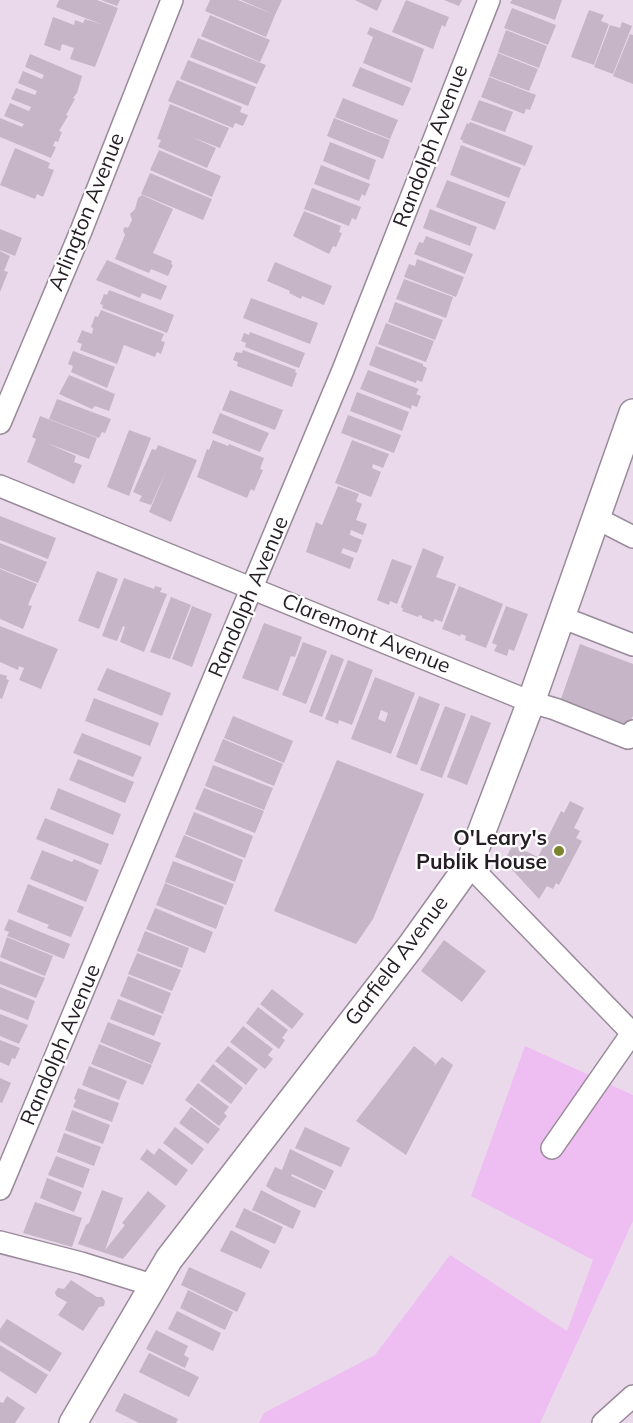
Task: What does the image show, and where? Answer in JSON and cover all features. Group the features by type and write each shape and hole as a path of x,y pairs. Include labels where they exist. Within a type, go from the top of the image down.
{"main road":[{"name":"Garfield Avenue","path":"73,1423 152,1286 176,1249 411,946 469,865 531,702 633,413"}],"street":[{"name":"Arlington Avenue","path":"0,423 81,231 172,0"},
{"name":"Randolph Avenue","path":"0,1189 343,370 489,0"},
{"name":"Claremont Avenue","path":"0,486 531,702 628,738 633,731"},
{"path":"596,518 633,537"},
{"path":"561,617 633,645"},
{"path":"469,865 632,1034 552,1148"},
{"path":"0,1242 81,1263 152,1286"},
{"path":"603,1423 633,1396"}],"shaded area":[{"path":"525,1046 633,1095 633,1221 540,1423 259,1423 264,1413 375,1355 450,1255 567,1331 593,1260 471,1196"}],"building":[{"path":"59,0 97,0 118,8 95,67 70,59 74,48 62,44 60,51 44,45 53,17 74,25 75,20 83,23 85,19 104,25 56,7"},
{"path":"101,0 120,0 117,6"},
{"path":"210,0 238,0 275,15 266,37 205,11"},
{"path":"241,0 282,0 275,15"},
{"path":"355,0 382,0 377,11"},
{"path":"406,0 449,17 445,27 442,25 433,49 392,32"},
{"path":"444,0 462,0 459,6"},
{"path":"512,0 562,0 555,20 510,3"},
{"path":"512,8 556,25 548,45 504,28"},
{"path":"589,10 604,15 601,21 609,24 594,65 571,57"},
{"path":"210,15 270,40 260,62 201,36"},
{"path":"622,22 632,26 613,74 594,67 610,25 620,28"},
{"path":"370,27 424,49 412,83 363,63 373,37 367,34"},
{"path":"506,30 547,46 539,68 498,52"},
{"path":"630,34 633,35 633,84 613,76"},
{"path":"198,38 266,65 257,84 190,57"},
{"path":"498,53 538,69 529,91 489,76"},
{"path":"30,54 82,76 77,93 73,98 75,99 66,115 68,116 59,131 62,132 58,142 55,141 53,146 56,147 51,158 0,137 0,118 22,127 24,124 4,116 10,103 29,111 31,107 11,99 16,88 35,95 37,91 18,83 23,71 42,79 44,75 25,67"},
{"path":"188,60 256,87 248,106 180,79"},
{"path":"360,67 411,88 403,106 352,86"},
{"path":"489,77 536,95 530,110 526,109 524,114 481,97"},
{"path":"177,80 242,107 240,112 248,115 243,126 235,123 233,128 168,101"},
{"path":"343,98 398,120 390,139 335,117"},
{"path":"479,100 513,112 505,132 471,120"},
{"path":"170,104 229,128 220,148 192,137 216,148 207,168 158,147 161,140 157,139"},
{"path":"334,118 390,140 383,159 327,136"},
{"path":"470,122 533,146 525,166 462,142 460,139 467,123"},
{"path":"330,142 376,160 369,180 323,161"},
{"path":"461,145 521,168 509,198 450,175"},
{"path":"15,148 50,163 48,168 54,170 43,197 37,194 35,199 0,185"},
{"path":"159,150 221,176 212,197 150,170"},
{"path":"321,165 370,184 365,196 362,194 359,201 314,184"},
{"path":"150,173 212,199 203,220 141,194"},
{"path":"447,180 506,202 495,230 436,207"},
{"path":"312,188 361,207 356,220 352,218 349,226 304,209"},
{"path":"142,195 173,209 153,253 172,261 173,265 168,276 151,269 149,273 115,259 125,235 123,230 125,227 128,228 132,220 130,214"},
{"path":"430,209 477,227 470,246 423,228"},
{"path":"304,211 341,226 339,232 342,233 336,247 333,246 329,254 293,236"},
{"path":"0,229 22,238 15,256 0,250"},
{"path":"426,236 473,254 465,274 414,254 419,242 423,243"},
{"path":"0,251 10,256 4,271 8,272 0,292"},
{"path":"417,259 464,277 456,297 404,277 409,264 415,266"},
{"path":"107,260 167,286 161,300 142,293 140,298 96,280"},
{"path":"275,262 332,286 324,305 302,296 301,299 289,293 290,291 267,281"},
{"path":"404,279 453,297 446,318 396,299"},
{"path":"109,290 174,315 167,333 102,308 103,305 100,304 104,294 107,295"},
{"path":"251,298 318,323 310,344 243,318"},
{"path":"395,302 443,320 435,340 388,322"},
{"path":"101,310 164,334 161,341 165,342 161,354 157,352 155,357 124,345 117,364 80,350 82,344 77,342 82,330 92,334 93,328 91,327 95,316 98,317"},
{"path":"386,323 434,341 426,362 378,344"},
{"path":"250,332 305,353 299,368 245,347 246,343 241,341 244,333 249,335"},
{"path":"376,346 423,364 427,368 422,382 417,380 416,383 369,365"},
{"path":"243,350 296,370 292,387 237,366 238,362 233,360 236,352 242,353"},
{"path":"73,351 115,367 107,388 71,372 73,366 68,364"},
{"path":"368,370 419,389 416,394 421,396 417,407 412,405 411,409 360,389"},
{"path":"69,375 115,394 109,411 95,406 92,409 59,394"},
{"path":"230,390 283,410 275,430 222,410"},
{"path":"357,392 409,412 402,431 350,411"},
{"path":"57,399 111,419 105,433 102,432 99,438 49,419"},
{"path":"220,413 269,433 260,452 212,433"},
{"path":"348,415 401,435 394,453 341,433"},
{"path":"40,416 97,438 89,459 47,443 76,456 74,462 82,465 74,484 27,462 36,439 32,437"},
{"path":"129,430 151,438 129,496 107,487"},
{"path":"213,440 264,458 260,469 263,470 254,491 251,489 247,498 197,477 207,449 209,450"},
{"path":"352,440 389,454 383,468 373,464 372,468 381,472 371,497 335,483"},
{"path":"158,445 197,460 171,522 149,512 168,467 151,505 139,501 142,496 133,492 152,449 156,450"},
{"path":"338,486 359,494 356,501 362,504 356,520 367,524 363,535 351,530 350,535 362,540 357,553 343,548 341,553 354,558 350,569 306,552 316,522 322,525"},
{"path":"0,516 56,538 48,559 0,540"},
{"path":"0,543 47,562 38,583 0,568"},
{"path":"423,548 444,557 436,577 456,584 442,622 435,619 433,622 422,616 418,617 402,611 401,607"},
{"path":"392,559 412,566 397,604 390,601 389,605 377,600"},
{"path":"0,569 37,584 28,605 32,606 23,629 0,619"},
{"path":"97,571 118,579 99,629 78,621"},
{"path":"124,578 154,589 155,586 162,588 160,592 167,594 144,652 120,642 125,627 123,626 117,641 102,636"},
{"path":"459,586 503,604 486,648 465,640 466,636 442,629"},
{"path":"171,597 191,605 170,659 150,652"},
{"path":"192,606 212,614 192,667 172,659"},
{"path":"506,606 528,614 514,651 509,649 507,656 494,651 497,645 492,643"},
{"path":"264,623 302,637 295,657 291,656 278,691 242,678"},
{"path":"0,626 58,649 41,689 19,680 24,668 19,666 18,670 0,662"},
{"path":"303,642 327,651 306,704 282,695"},
{"path":"580,644 633,664 633,716 628,725 561,699"},
{"path":"331,654 344,659 322,717 309,712"},
{"path":"348,660 373,670 352,725 339,720 338,724 325,719"},
{"path":"107,668 171,693 162,716 97,690"},
{"path":"0,674 7,676 6,679 9,680 2,699 0,698"},
{"path":"375,677 415,693 391,754 351,739","holes":["381,710 388,713 385,722 378,719"]},
{"path":"419,696 440,704 417,765 396,757"},
{"path":"94,698 159,723 150,746 85,721"},
{"path":"445,706 466,714 442,778 420,770"},
{"path":"471,715 491,723 467,785 447,777"},
{"path":"233,716 293,741 284,763 224,738"},
{"path":"82,733 142,757 133,777 73,753"},
{"path":"223,739 283,764 274,786 214,761"},
{"path":"78,759 134,782 125,803 69,780"},
{"path":"337,760 424,794 373,919 356,944 274,911"},
{"path":"213,765 273,788 264,810 205,786"},
{"path":"58,788 121,814 113,835 50,809"},
{"path":"204,788 264,811 255,833 195,809"},
{"name":"O'Leary's Publik House","path":"570,801 584,808 574,828 580,831 576,838 582,841 559,885 556,883 553,889 547,886 539,899 504,861 513,845 538,857 561,811 564,813"},
{"path":"194,812 253,836 245,858 185,834"},
{"path":"45,818 109,844 101,865 36,839"},
{"path":"184,835 243,860 235,882 175,857"},
{"path":"42,850 72,862 74,859 99,870 86,902 30,879"},
{"path":"173,861 234,884 226,905 165,882"},
{"path":"165,883 224,907 216,929 156,905"},
{"path":"28,884 84,907 71,937 47,928 49,925 17,912"},
{"path":"155,908 213,932 205,953 146,929"},
{"path":"9,919 70,944 64,959 7,936 9,932 4,930"},
{"path":"145,931 189,948 182,968 137,951"},
{"path":"7,937 53,956 45,976 0,957"},
{"path":"444,940 486,971 462,1002 421,971"},
{"path":"137,953 181,970 172,991 128,974"},
{"path":"0,961 45,978 36,998 0,984"},
{"path":"128,976 171,993 163,1014 120,996"},
{"path":"0,987 35,1001 28,1020 0,1009"},
{"path":"272,989 304,1014 292,1029 260,1004"},
{"path":"118,999 162,1016 154,1036 110,1019"},
{"path":"258,1007 288,1030 282,1038 285,1040 279,1049 246,1023"},
{"path":"0,1014 28,1025 19,1044 0,1036"},
{"path":"108,1022 161,1043 152,1064 100,1042"},
{"path":"243,1026 273,1049 268,1055 273,1059 265,1069 230,1042"},
{"path":"0,1040 20,1048 9,1066 0,1062"},
{"path":"99,1044 152,1065 143,1085 91,1064"},
{"path":"228,1046 258,1069 246,1085 215,1061"},
{"path":"414,1046 435,1063 434,1066 442,1057 453,1065 406,1155 356,1121"},
{"path":"213,1064 243,1088 231,1104 200,1081"},
{"path":"89,1066 127,1081 119,1100 82,1085"},
{"path":"0,1078 11,1083 2,1103 0,1102"},
{"path":"198,1083 229,1107 224,1113 227,1116 219,1126 185,1100"},
{"path":"78,1088 119,1103 112,1122 73,1107"},
{"path":"191,1107 220,1129 208,1144 179,1123"},
{"path":"72,1110 110,1125 103,1144 65,1130"},
{"path":"175,1127 204,1149 192,1165 163,1143"},
{"path":"305,1127 350,1148 341,1167 295,1148"},
{"path":"64,1133 101,1147 94,1166 57,1152"},
{"path":"159,1148 188,1170 176,1186 140,1159 147,1149 154,1155"},
{"path":"290,1149 334,1171 325,1190 292,1174 291,1176 323,1191 315,1208 266,1186 275,1167 282,1170"},
{"path":"56,1156 90,1169 83,1188 48,1175"},
{"path":"47,1178 82,1192 74,1212 40,1198"},
{"path":"102,1190 123,1198 105,1250 125,1225 122,1223 148,1191 166,1206 123,1259 78,1244"},
{"path":"261,1190 301,1211 293,1229 252,1210"},
{"path":"35,1202 82,1218 72,1247 23,1233"},
{"path":"244,1208 283,1227 275,1244 235,1227"},
{"path":"231,1230 270,1251 261,1269 220,1251"},
{"path":"189,1267 246,1293 237,1312 181,1285"},
{"path":"71,1280 97,1297 102,1297 105,1301 104,1306 99,1307 83,1331 58,1315 67,1302 56,1296 55,1292 58,1288 64,1289"},
{"path":"188,1290 233,1312 225,1330 180,1308"},
{"path":"177,1311 221,1333 213,1351 168,1329"},
{"path":"7,1319 62,1353 50,1372 0,1341 0,1329"},
{"path":"156,1330 188,1346 184,1355 189,1358 185,1368 146,1349"},
{"path":"0,1345 48,1375 36,1394 0,1371"},
{"path":"149,1353 199,1377 189,1397 139,1372"},
{"path":"124,1393 178,1419 176,1423 139,1423 115,1411"},
{"path":"7,1396 25,1408 15,1423 0,1423 0,1402 3,1403"}],"place":[{"name":"O'Leary's Publik House","path":"559,851"}]}
